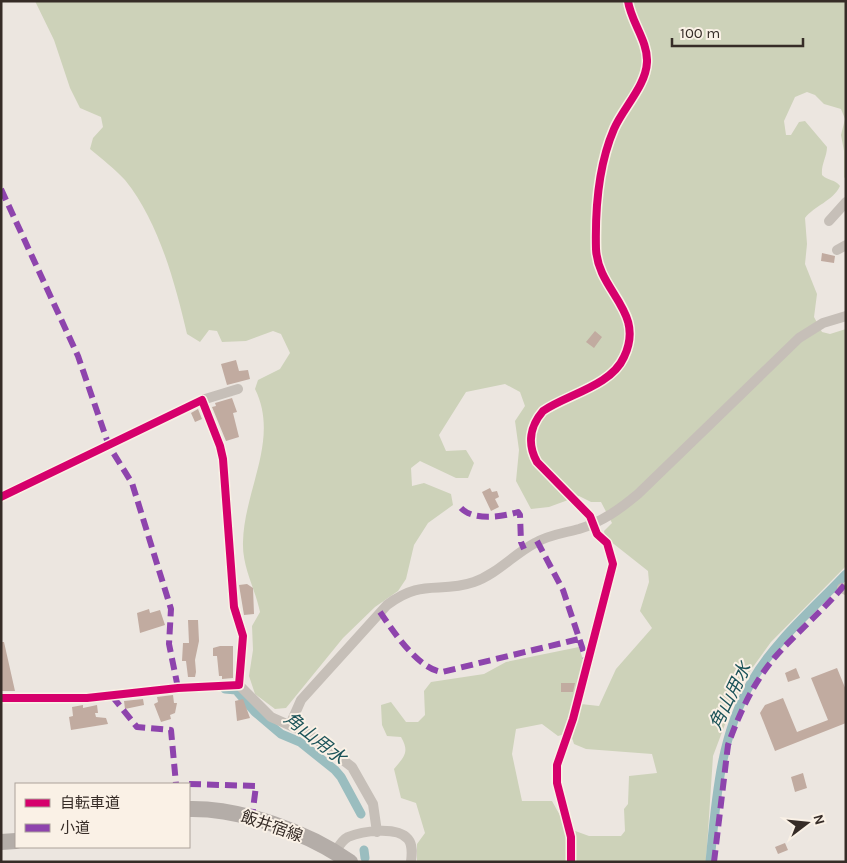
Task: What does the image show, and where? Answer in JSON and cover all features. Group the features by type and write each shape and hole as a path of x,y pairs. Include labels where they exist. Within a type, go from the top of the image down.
{"main road":[{"name":"飯井宿線","path":"190,809 215,810 252,817 303,836 336,852 350,862"},
{"path":"1,842 15,841"}],"street":[{"path":"594,523 537,462 533,455 530,436 537,418 543,410 610,375 624,358 630,340 627,314 605,281 596,249 598,191 608,143 622,111 644,79 647,70 648,60 645,48 628,1"},
{"path":"829,221 846,202"},
{"path":"290,725 301,700 387,605 397,597 419,588 460,586 474,582 494,571 537,541 594,523 619,510 638,494 799,338 824,323 846,316"},
{"path":"1,497 202,400 238,389"},
{"path":"202,400 220,446 223,459 234,607 243,636 239,685 262,709 323,743 352,768 372,799 377,832"},
{"path":"571,862 571,837 557,783 557,765 573,719 612,564 607,542 596,534 593,529 594,523"},
{"path":"1,698 87,698 178,688 239,685"},
{"path":"336,852 346,838 377,832 400,834 409,840 412,849 412,862"}],"green space":[{"path":"35,1 846,1 846,180 844,177 844,151 841,135 845,119 841,109 824,104 815,95 807,92 795,97 784,121 786,135 791,135 799,122 805,121 827,147 822,175 840,186 833,196 805,218 807,244 805,264 817,294 814,317 822,332 830,334 846,329 846,566 771,642 745,678 713,756 706,862 417,862 417,844 425,833 416,803 401,798 394,769 405,754 404,742 401,737 387,736 382,725 381,705 391,702 406,722 418,722 425,715 424,691 431,682 484,674 506,662 579,647 583,660 575,695 581,704 599,706 616,669 652,628 640,611 649,582 648,571 605,537 604,531 612,523 601,502 591,502 579,496 549,507 531,509 516,481 519,450 515,421 525,406 520,392 505,384 466,392 439,435 446,451 466,450 474,463 468,478 456,478 420,461 411,468 412,486 424,483 451,494 453,505 428,523 414,545 406,579 398,591 375,607 343,638 286,708 275,709 255,694 249,676 253,650 252,626 260,612 247,569 243,542 249,503 259,465 264,427 262,408 255,389 258,380 280,369 290,353 281,334 273,331 246,341 222,342 217,331 209,330 200,342 187,334 171,274 156,234 137,197 125,180 90,149 93,138 103,127 101,117 80,108 70,88 54,40","holes":["542,724 558,736 565,734 572,738 574,744 586,749 652,754 657,773 629,776 628,804 624,809 625,831 621,836 589,836 567,828 552,801 522,801 512,754 516,729"]}],"building":[{"path":"822,253 835,256 834,263 821,261"},
{"path":"595,331 602,337 594,348 586,342"},
{"path":"236,360 239,371 248,370 250,379 227,385 221,364"},
{"path":"232,398 237,412 233,413 239,437 226,441 212,407 216,406 215,403"},
{"path":"198,409 202,419 195,422 191,413"},
{"path":"490,488 492,492 497,491 499,497 495,499 499,507 491,511 482,492"},
{"path":"247,584 253,588 254,614 244,615 239,585"},
{"path":"149,609 150,613 160,610 165,625 140,633 137,613"},
{"path":"188,620 198,620 199,641 195,660 195,677 188,677 186,661 182,661 183,643 189,643"},
{"path":"1,642 4,642 15,691 1,691"},
{"path":"233,646 233,678 222,679 222,676 219,676 217,656 213,656 213,648"},
{"path":"796,668 800,678 788,682 785,673"},
{"path":"837,668 846,690 846,723 775,751 760,713 765,705 783,698 797,732 828,720 811,678"},
{"path":"561,683 575,683 573,692 561,692"},
{"path":"173,695 174,703 177,703 175,713 170,715 171,719 161,722 154,704 158,702 157,697"},
{"path":"143,699 144,705 125,709 124,701"},
{"path":"243,699 250,718 237,721 235,701"},
{"path":"83,705 83,708 97,705 98,713 95,713 96,717 106,718 108,724 71,730 69,717 73,716 72,707"},
{"path":"803,773 807,788 795,792 791,777"},
{"path":"785,843 788,850 778,854 775,847"}],"waterway":[{"name":"角山用水","path":"710,862 721,769 726,746 741,702 752,681 772,652 846,574"},
{"name":"角山用水","path":"225,689 236,690 255,712 281,734 300,742 335,770 341,777 361,814"},
{"name":"角山用水","path":"364,850 365,858"}],"marked path":[{"path":"1,189 78,356 109,446 132,483 171,609 169,644 178,688"},
{"path":"461,508 473,515 488,517 518,512 520,515 521,542 524,549"},
{"path":"537,541 563,590 587,662"},
{"path":"714,862 728,745 742,710 754,687 776,656 846,583"},
{"path":"380,612 399,639 415,657 424,664 442,672 579,639"},
{"path":"112,696 137,727 171,730 176,783"},
{"path":"190,784 256,786 252,817"}],"cycle path":[{"path":"571,862 571,837 557,783 557,765 573,719 613,564 607,543 597,534 590,516 537,462 532,449 531,435 535,423 543,411 599,382 618,367 624,357 629,341 629,327 625,314 604,278 596,249 597,203 604,158 614,129 634,97 646,71 647,54 628,1"},
{"path":"1,497 202,400 220,446 223,459 234,607 243,636 239,685 178,688 87,698 1,698"}]}
